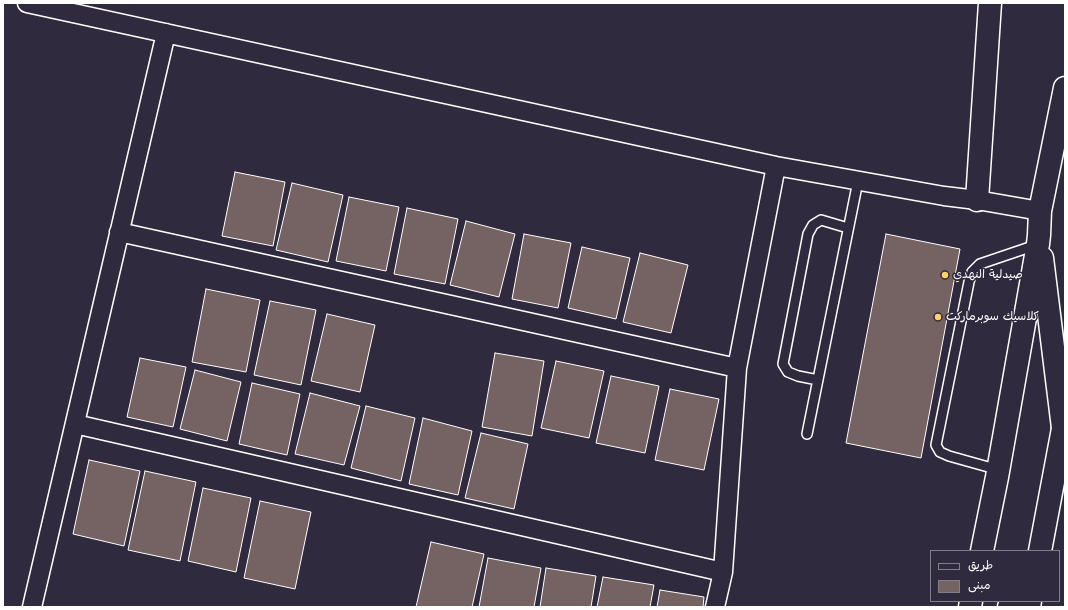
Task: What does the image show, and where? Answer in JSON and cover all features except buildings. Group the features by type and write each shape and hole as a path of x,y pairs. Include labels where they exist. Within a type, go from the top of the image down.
{"main road":[{"path":"978,200 990,3"},
{"path":"982,550 999,470 1038,240 1040,211 1065,88"},
{"path":"1038,240 1064,423 1039,546"}],"street":[{"path":"27,3 776,166 944,196 978,200 1040,211"},
{"path":"32,607 166,34"},
{"path":"715,607 722,572 737,368 776,166"},
{"path":"119,232 737,368"},
{"path":"75,424 722,572"}],"lane":[{"path":"807,434 858,181"},
{"path":"818,380 798,376 788,372 783,364 808,234 813,225 821,220 848,228"},
{"path":"999,470 949,456 940,452 936,445 972,272 980,264 1038,240"}],"place":[{"name":"صيدلية النهدي","path":"945,275"},
{"name":"كلاسيك سوبرماركت","path":"938,317"}]}
